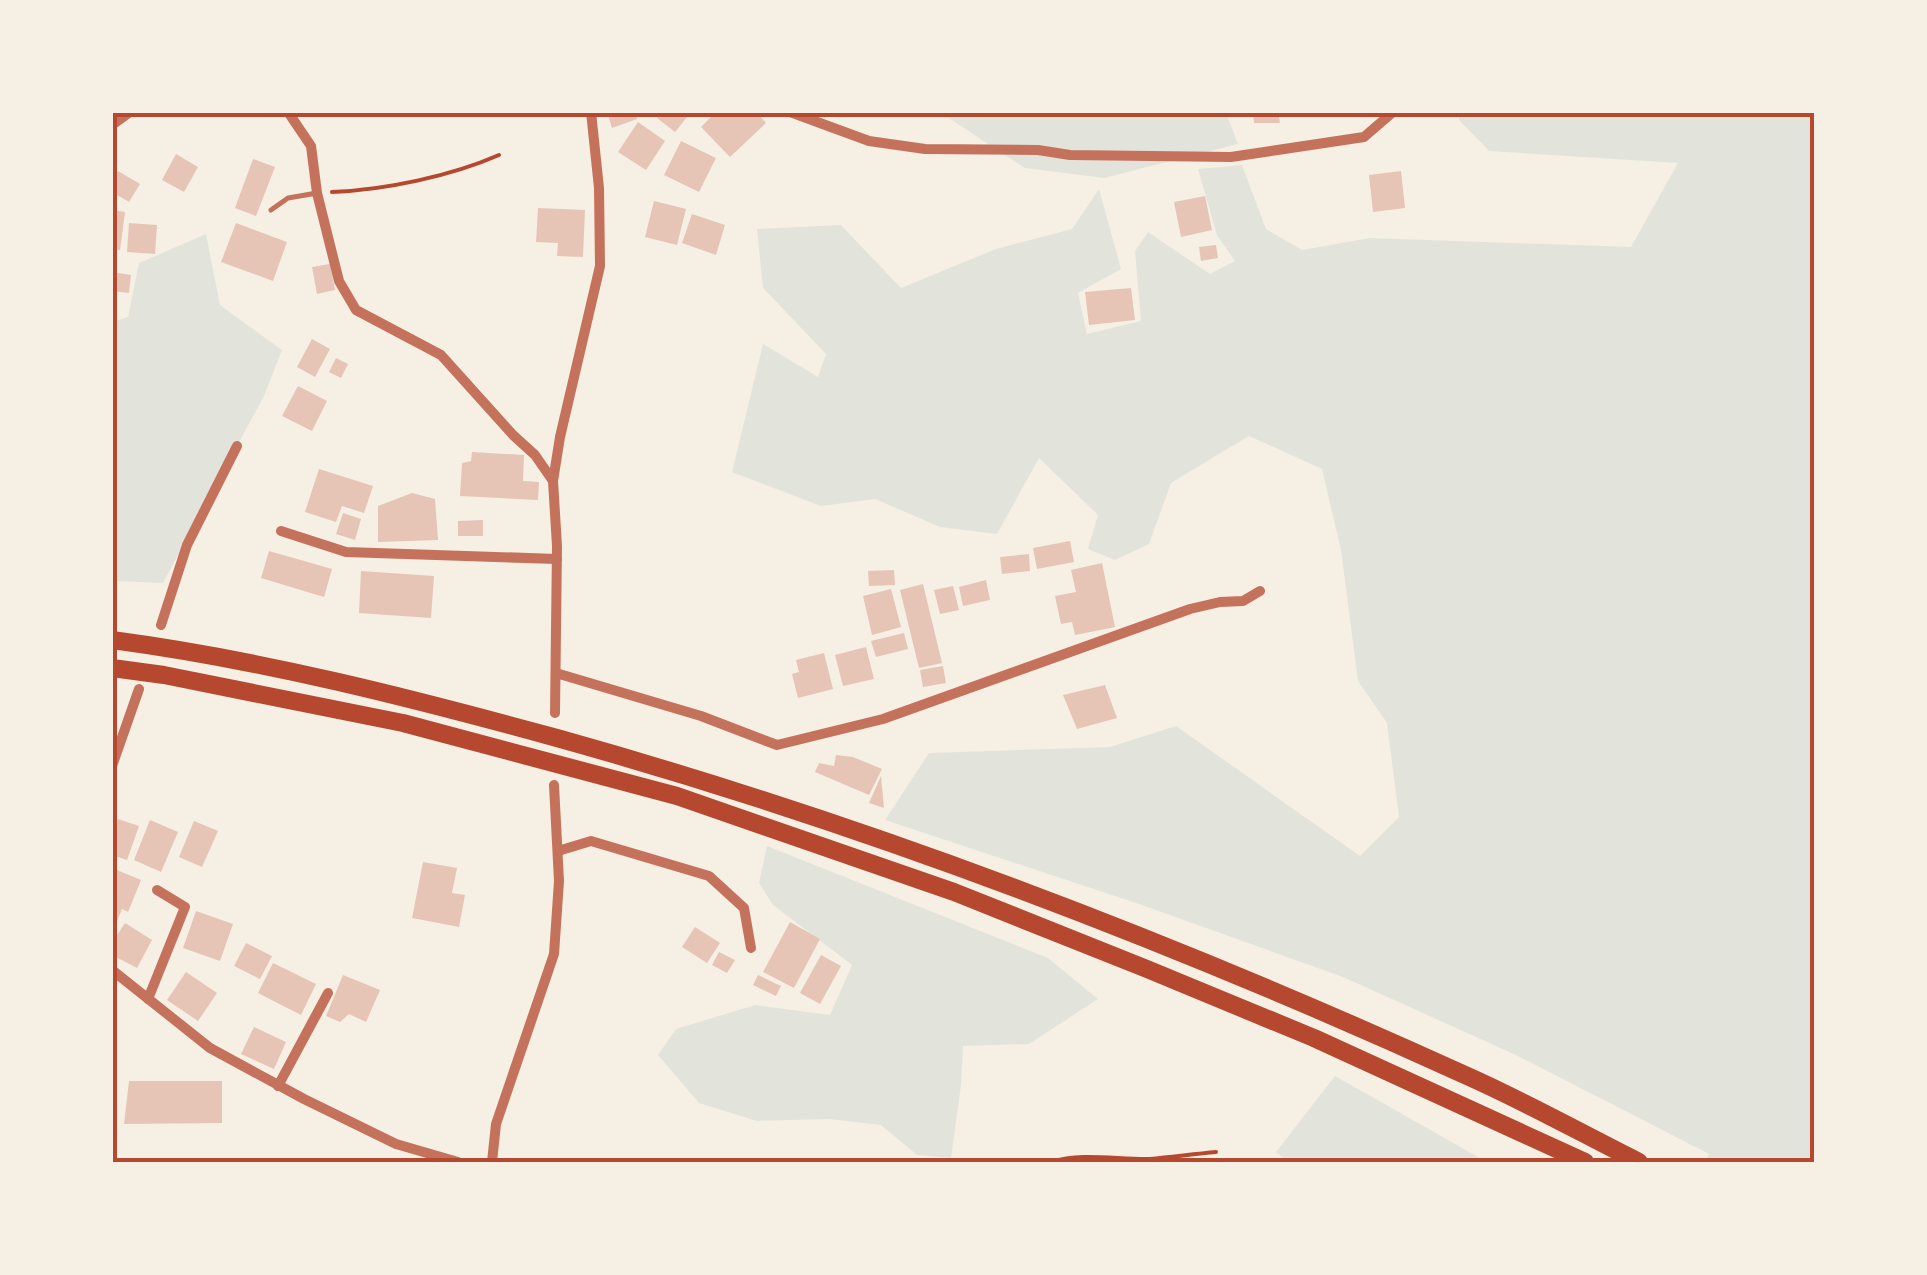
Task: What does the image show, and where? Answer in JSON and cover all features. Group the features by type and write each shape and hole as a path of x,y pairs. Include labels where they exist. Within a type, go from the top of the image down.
{"highway":[{"path":"112,640 172,648 413,699 686,774 963,867 1396,1044 1640,1162"},
{"path":"112,668 403,723 677,796 954,892 1180,983 1314,1038 1585,1162"}],"street":[{"path":"112,125 130,112"},
{"path":"288,112 311,146 338,281 356,310 441,356 534,455 552,481"},
{"path":"556,713 552,481 600,266 599,188 592,112"},
{"path":"790,112 869,141 925,149 1038,150 1070,156 1231,157 1364,137 1392,112"},
{"path":"161,625 187,544 236,446"},
{"path":"281,531 346,552 556,559"},
{"path":"556,674 701,716 777,746 883,719 1190,609 1243,601 1260,591"},
{"path":"112,766 139,689"},
{"path":"492,1162 496,1124 554,954 559,881 554,785"},
{"path":"558,851 591,841 709,876 744,908 751,948"},
{"path":"148,999 185,908 157,890"},
{"path":"112,970 210,1048 278,1086 396,1144 458,1162"},
{"path":"278,1086 328,993"}],"lane":[{"path":"271,210 288,198 318,193"}],"path":[{"path":"318,193 354,192 464,170 499,154"},
{"path":"1052,1162 1216,1152"}],"shaded area":[{"path":"941,113 1226,113 1238,144 1104,178 1025,168"},
{"path":"1459,113 1814,113 1814,1162 1705,1162 1709,1154 1516,1055 1343,977 885,820 929,753 1110,747 1176,726 1360,856 1399,817 1387,723 1358,681 1341,550 1322,469 1249,436 1171,483 1149,544 1115,560 1088,549 1098,515 1039,458 997,534 940,527 875,499 821,506 732,472 763,344 818,377 826,354 763,288 757,229 841,225 901,288 996,249 1072,229 1099,189 1121,269 1078,293 1087,334 1141,321 1135,251 1148,232 1210,274 1235,261 1217,235 1198,169 1242,165 1266,229 1302,250 1370,238 1631,247 1678,163 1489,151 1459,120"},
{"path":"206,234 220,305 282,350 264,396 163,583 113,581 113,322 128,317 139,263"},
{"path":"767,846 1048,958 1098,999 1029,1044 963,1046 951,1158 917,1155 881,1125 829,1119 757,1121 699,1103 658,1055 676,1029 755,1005 830,1015 852,965 773,905 759,883"},
{"path":"1335,1076 1487,1162 1288,1162 1276,1152"}],"building":[{"path":"607,112 635,112 637,119 612,128"},
{"path":"661,112 691,112 675,132 657,118"},
{"path":"716,112 756,112 766,123 730,157 701,127"},
{"path":"1253,112 1278,112 1280,123 1254,123"},
{"path":"638,122 665,141 646,170 618,152"},
{"path":"681,141 716,158 699,192 664,175"},
{"path":"176,154 198,167 184,192 162,180"},
{"path":"253,159 275,167 256,216 235,208"},
{"path":"118,171 140,184 129,202 112,192 112,180"},
{"path":"1401,171 1405,208 1373,212 1369,175"},
{"path":"1205,196 1212,230 1181,237 1174,202"},
{"path":"654,201 686,209 677,245 645,237"},
{"path":"538,208 585,210 583,257 557,256 558,243 536,242"},
{"path":"112,210 125,212 120,250 112,249"},
{"path":"692,214 725,225 716,255 682,243"},
{"path":"129,223 157,225 155,254 127,252"},
{"path":"236,223 287,242 273,281 221,262"},
{"path":"1216,245 1218,258 1201,261 1199,247"},
{"path":"330,264 335,290 317,294 312,267"},
{"path":"112,272 131,275 129,293 112,291"},
{"path":"1131,288 1135,320 1089,325 1085,292"},
{"path":"312,339 330,349 315,377 297,367"},
{"path":"336,358 348,364 341,378 329,372"},
{"path":"298,386 327,401 312,431 282,416"},
{"path":"472,452 524,455 523,481 539,482 538,500 460,496 462,463 471,461"},
{"path":"319,469 373,486 364,513 342,506 336,522 305,512"},
{"path":"412,493 435,499 438,540 378,542 378,506"},
{"path":"343,513 361,519 355,540 336,534"},
{"path":"483,520 483,536 458,536 458,521"},
{"path":"1070,541 1074,562 1037,569 1033,548"},
{"path":"269,551 332,569 324,597 261,578"},
{"path":"1029,554 1030,571 1002,574 1000,557"},
{"path":"1102,563 1115,627 1075,635 1072,622 1061,624 1055,596 1076,592 1071,570"},
{"path":"894,570 895,585 869,586 868,571"},
{"path":"361,571 434,576 431,618 359,613"},
{"path":"986,580 990,600 963,606 959,587"},
{"path":"923,584 942,663 919,668 900,590"},
{"path":"953,586 959,610 940,614 934,590"},
{"path":"891,589 901,627 872,635 863,596"},
{"path":"904,633 908,649 876,657 871,641"},
{"path":"866,647 874,679 843,686 835,655"},
{"path":"824,653 833,689 798,698 792,674 799,672 796,660"},
{"path":"943,666 946,683 923,687 920,670"},
{"path":"1105,685 1117,718 1077,729 1063,695"},
{"path":"836,755 853,757 882,769 869,795 815,772 819,763 834,766"},
{"path":"881,776 884,808 869,803"},
{"path":"118,819 139,826 127,860 112,855 112,833"},
{"path":"150,820 178,832 161,872 134,860"},
{"path":"194,821 218,831 202,867 179,857"},
{"path":"423,862 457,868 452,893 465,895 459,927 412,918"},
{"path":"112,868 141,880 128,912 122,909 113,931"},
{"path":"196,911 233,924 220,961 183,948"},
{"path":"790,922 820,939 794,988 763,972"},
{"path":"125,923 152,940 137,968 112,955 112,943"},
{"path":"695,927 720,943 707,963 682,947"},
{"path":"246,943 272,956 260,979 234,966"},
{"path":"719,952 735,960 727,973 712,965"},
{"path":"821,955 841,966 820,1004 800,993"},
{"path":"273,963 316,984 301,1015 258,993"},
{"path":"186,972 217,993 198,1021 167,1000"},
{"path":"343,975 380,990 366,1022 349,1014 340,1022 326,1016"},
{"path":"758,975 781,986 776,996 753,985"},
{"path":"254,1027 286,1042 274,1069 241,1054"},
{"path":"129,1081 222,1081 222,1123 124,1124"}]}
